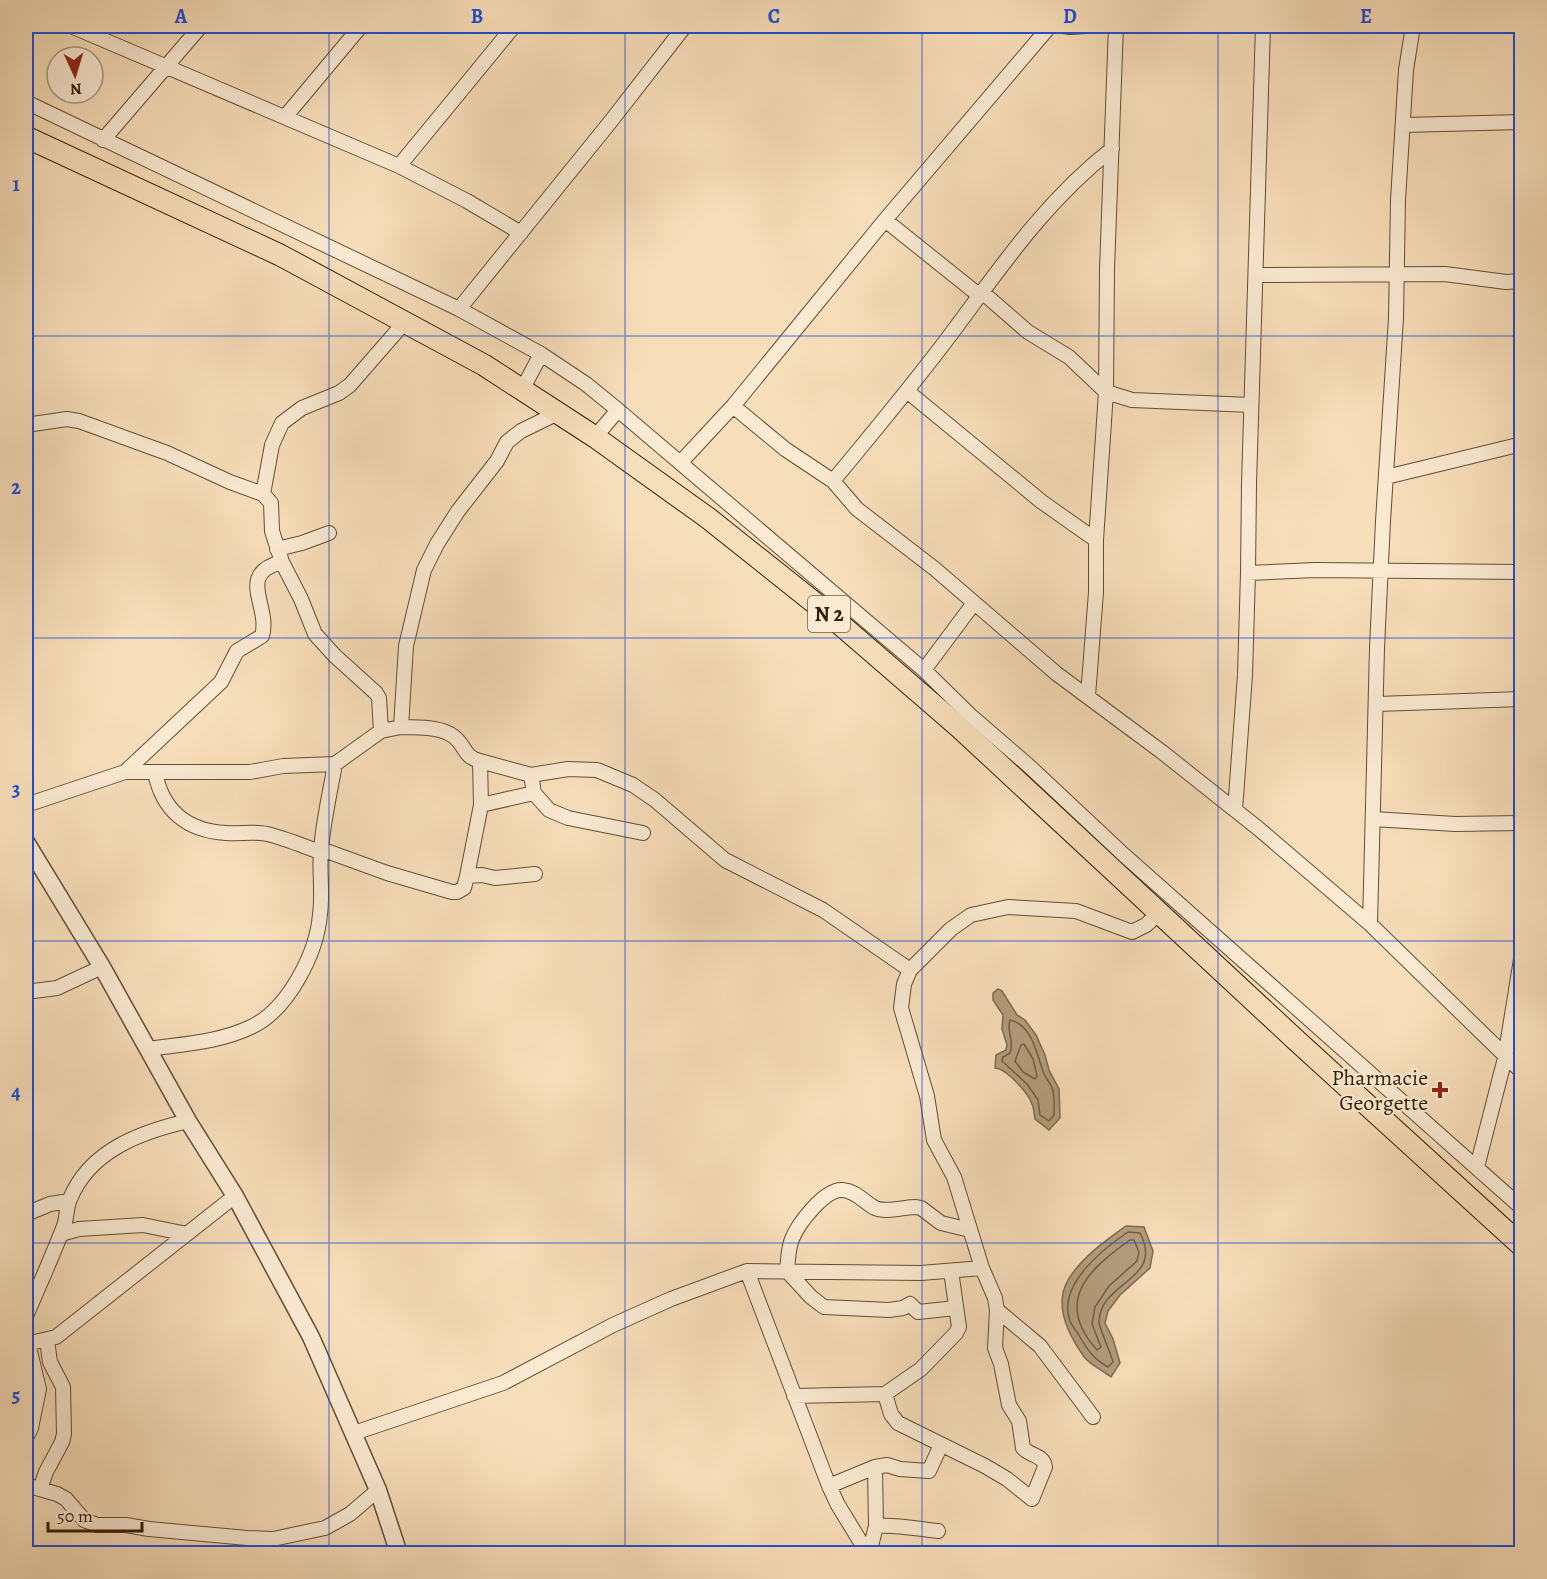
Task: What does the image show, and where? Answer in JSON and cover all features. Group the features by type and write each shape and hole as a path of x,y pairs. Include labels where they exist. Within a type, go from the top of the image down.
{"main road":[{"name":"N 2","path":"26,137 280,255 484,365 595,437 708,518 826,612 959,727 1521,1246"}],"street":[{"path":"71,26 399,166 467,201 521,234"},
{"path":"103,140 201,26"},
{"path":"285,117 361,26"},
{"path":"399,166 514,26"},
{"path":"459,309 685,26"},
{"path":"681,462 734,406 885,220 1050,26"},
{"path":"1063,26 1087,26"},
{"path":"1088,696 1096,592 1096,540 1106,393 1107,269 1116,26"},
{"path":"1235,810 1245,675 1257,154 1263,26"},
{"path":"1370,924 1377,648 1396,318 1395,274 1406,70 1413,26"},
{"path":"26,102 459,309 541,354 586,384 681,462 924,670 1124,855 1521,1208"},
{"path":"1403,125 1521,122"},
{"path":"833,481 907,392 1041,216 1082,173 1112,149"},
{"path":"885,220 1028,332 1069,357 1106,393 1132,400 1251,405"},
{"path":"1256,275 1444,274 1506,282 1521,281"},
{"path":"263,494 272,445 282,423 302,408 339,393 350,385 404,323"},
{"path":"522,390 541,354"},
{"path":"907,392 1042,502 1096,540"},
{"path":"734,406 785,449 833,481 857,509 935,569 1057,674 1235,810 1370,924 1521,1072"},
{"path":"595,437 618,410"},
{"path":"402,727 406,646 424,570 458,511 497,461 507,442 521,431 558,413"},
{"path":"26,425 67,419 79,421 167,453 230,482 263,494 271,503 272,531 280,555 302,599 315,634 379,698 381,731"},
{"path":"1386,477 1521,444"},
{"path":"125,772 221,682 237,651 262,636 264,627 257,587 258,577 280,555 328,533"},
{"path":"1248,573 1315,570 1521,572"},
{"path":"924,670 974,603"},
{"path":"1377,704 1521,699"},
{"path":"26,805 125,772 250,772 283,766 335,765 381,731 402,727 445,731 457,739 468,756 480,761 531,775 568,769 597,770 633,785 655,800 725,860 823,910 910,970"},
{"path":"155,772 158,789 165,801 187,823 209,831 270,834 387,873 457,892 464,888 481,805 480,761"},
{"path":"149,1049 232,1036 254,1026 272,1014 294,985 316,938 321,914 321,850 335,765"},
{"path":"531,775 534,793 549,810 568,818 643,833"},
{"path":"481,805 534,793"},
{"path":"1373,819 1455,824 1521,823"},
{"path":"26,842 102,967 188,1121 236,1196 311,1336 378,1490 399,1554"},
{"path":"467,876 482,875 495,878 535,874"},
{"path":"885,1394 891,1414 898,1423 1007,1479 1032,1499 1045,1467 1041,1458 1023,1448 1019,1421 1009,1405 1001,1364 995,1348 997,1310 995,1298 982,1268 954,1177 934,1140 927,1096 901,1008 904,984 910,970 961,920 995,909 1008,907 1076,911 1132,932 1146,925 1159,913"},
{"path":"1477,1167 1505,1058 1519,986 1521,953"},
{"path":"26,992 57,988 102,967"},
{"path":"26,1316 31,1288 61,1234 69,1201 81,1179 91,1167 118,1145 151,1130 188,1121"},
{"path":"787,1271 792,1240 804,1219 831,1191 843,1190 859,1196 876,1208 921,1208 941,1223 970,1230"},
{"path":"26,1438 31,1428 39,1389 27,1344 56,1337 236,1196"},
{"path":"26,1214 50,1204 69,1201"},
{"path":"61,1234 79,1229 143,1225 187,1234"},
{"path":"354,1433 503,1383 613,1325 671,1299 747,1271 921,1273 982,1268"},
{"path":"794,1396 885,1394 921,1369 956,1333 959,1327 951,1270"},
{"path":"747,1271 829,1486 868,1554"},
{"path":"787,1271 811,1297 824,1307 889,1310 903,1308 910,1304 918,1312 956,1308"},
{"path":"997,1310 1040,1347 1093,1417"},
{"path":"40,1489 64,1434 63,1387 50,1362 47,1340"},
{"path":"829,1486 875,1467 887,1465 900,1469 929,1471 941,1445"},
{"path":"868,1554 876,1526 875,1467"},
{"path":"26,1485 66,1499 84,1520 97,1525 126,1525 149,1529 273,1539 325,1528 350,1514 378,1490"},
{"path":"876,1526 904,1525 918,1529 938,1530"}],"water":[{"path":"998,989 1002,991 1017,1015 1025,1020 1036,1035 1059,1089 1060,1118 1049,1130 1035,1119 1032,1104 1022,1088 1005,1072 995,1068 996,1055 1006,1050 1007,1045 1002,1029 1003,1015 993,1000 993,993"},
{"path":"1126,1226 1144,1227 1153,1251 1150,1268 1120,1295 1108,1311 1105,1323 1113,1339 1120,1363 1111,1377 1088,1361 1079,1349 1065,1320 1062,1300 1068,1280 1080,1264 1094,1250"}],"place":[{"name":"Pharmacie Georgette","path":"1440,1090"}]}
